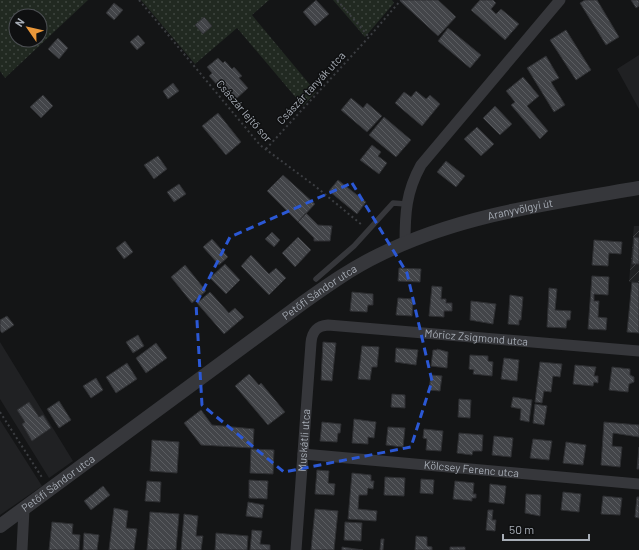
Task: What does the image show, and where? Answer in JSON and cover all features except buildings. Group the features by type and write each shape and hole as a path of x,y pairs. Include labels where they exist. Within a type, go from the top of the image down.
{"street":[{"path":"405,244 406,204 413,181 431,153 560,0"},
{"name":"Aranyvölgyi út","path":"405,244 439,231 486,217 554,202 639,188"},
{"name":"Petőfi Sándor utca","path":"0,526 24,510 304,302 348,272 379,255 405,244"},
{"name":"Móricz Zsigmond utca","path":"314,331 322,326 328,325 639,351"},
{"name":"Muskátli utca","path":"296,550 311,343 314,331"},
{"name":"Kölcsey Ferenc utca","path":"303,454 639,484"},
{"path":"22,550 24,510"}],"lane":[{"path":"316,279 354,246 393,203 406,204"}],"path":[{"name":"Császár lejtő sor","path":"139,0 260,145 315,186 369,231"},
{"path":"337,0 369,38"},
{"name":"Császár tanyák utca","path":"266,149 369,38 400,0"},
{"path":"0,412 50,490"}],"highlighted area":[{"path":"352,183 407,273 432,381 411,447 284,472 202,405 196,304 230,237"}],"shaded area":[{"path":"0,0 88,0 48,38 48,8 8,8 8,48 37,48 5,78 0,71"},
{"path":"141,0 269,0 252,15 316,92 303,106 237,28 195,64"},
{"path":"333,0 392,0 394,3 365,37"},
{"path":"639,55 639,109 617,69"},
{"path":"634,226 639,226 639,282 629,282"},
{"path":"0,342 73,461 49,478 0,399"},
{"path":"0,420 42,486 0,515"}]}
